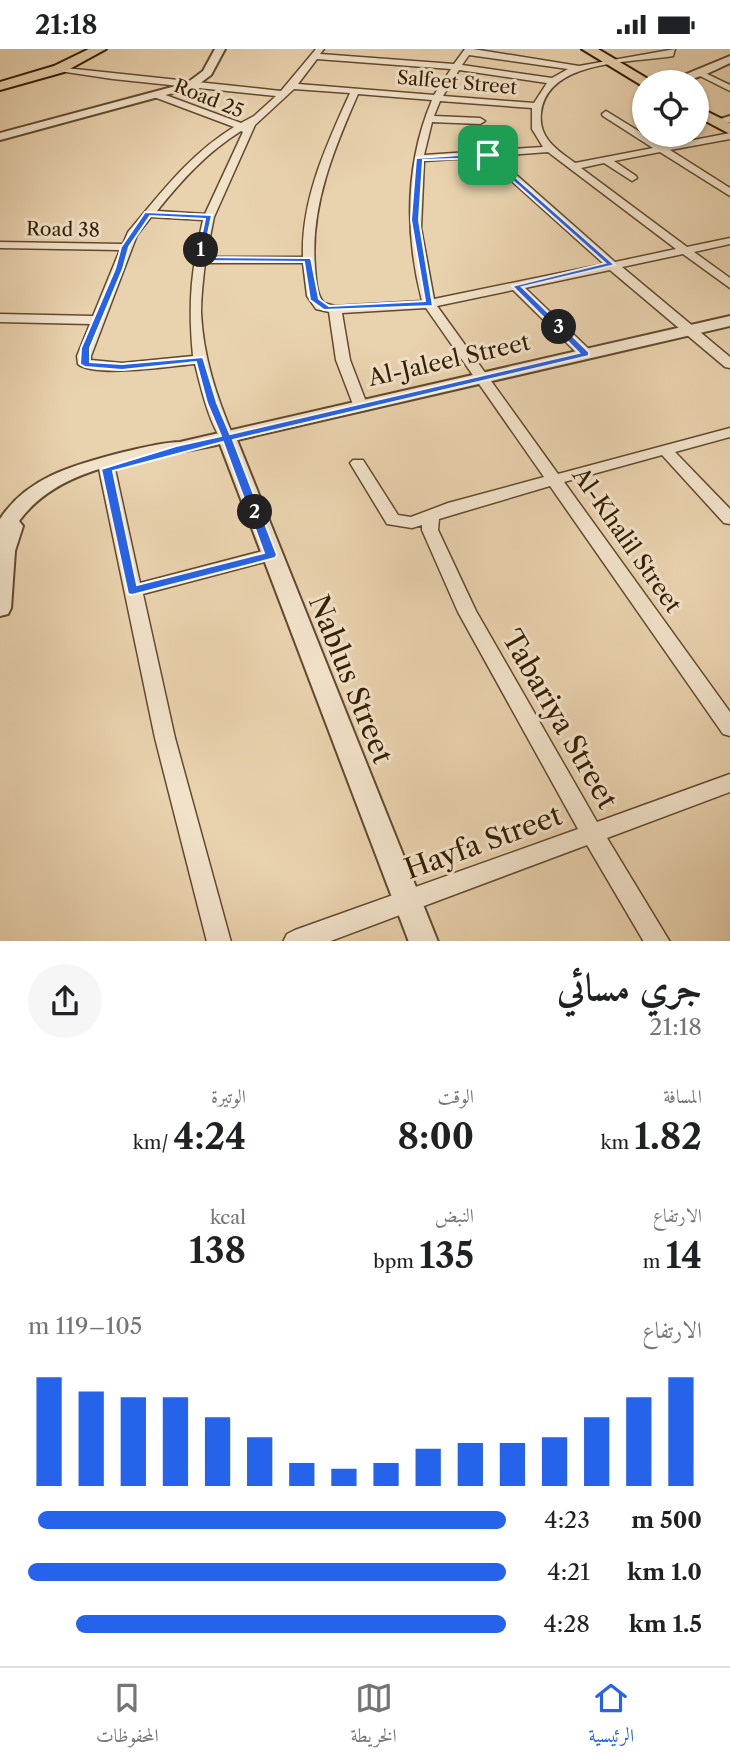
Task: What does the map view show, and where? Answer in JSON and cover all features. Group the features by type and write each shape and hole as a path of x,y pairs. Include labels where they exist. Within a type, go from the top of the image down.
{"main road":[{"path":"0,85 53,68 91,49"},
{"path":"0,85 59,69 99,49"},
{"path":"589,49 632,71"},
{"path":"598,49 632,73"},
{"path":"709,114 728,123"}],"street":[{"path":"0,137 191,85 207,73 220,49"},
{"path":"227,438 212,403 200,359 195,312 199,260 209,216 244,130 288,90 320,49"},
{"path":"376,61 386,49"},
{"path":"671,49 670,54 580,68 553,81 535,106 535,123 543,143 550,149 730,283"},
{"path":"429,304 415,220 420,158 429,119 438,97 457,67 468,51 580,68"},
{"path":"314,57 457,67 553,81"},
{"path":"708,70 729,61"},
{"name":"Salfeet Street","path":"59,69 191,85 355,91 535,106"},
{"path":"709,77 730,88"},
{"path":"355,91 333,140 315,200 308,260 312,294 317,303 335,310 429,304 730,241"},
{"name":"Road 25","path":"157,95 236,124 244,130"},
{"path":"606,114 730,193"},
{"path":"429,119 480,121"},
{"path":"200,359 122,367 85,364 86,348 119,269 125,247 148,214 185,170 215,143 244,130"},
{"path":"574,166 730,136"},
{"path":"420,158 550,149"},
{"path":"488,155 611,265 730,364"},
{"path":"606,160 632,178"},
{"path":"148,214 209,216"},
{"name":"Road 38","path":"0,246 125,247"},
{"path":"199,260 308,260"},
{"path":"516,286 586,354"},
{"name":"Al-Khalil Street","path":"429,304 730,728"},
{"path":"335,310 344,360 361,407"},
{"path":"0,318 97,320"},
{"name":"Al-Jaleel Street","path":"0,539 15,510 52,480 77,470 483,380 730,321"},
{"path":"358,463 393,520 412,523 454,507 730,432"},
{"name":"Nablus Street","path":"227,438 424,941"},
{"name":"Al-Jaleel Street","path":"0,608 5,551 11,530 22,510 65,481 164,455 180,448"},
{"path":"665,450 730,519"},
{"path":"107,469 165,738 219,941"},
{"name":"Tabariya Street","path":"431,518 430,530 467,612 592,833 658,941"},
{"path":"132,591 271,555"},
{"name":"Hayfa Street","path":"295,941 730,783"}],"route":[{"path":"488,155 420,158 415,220 429,304 335,310 320,306 312,294 308,260 199,260 209,216 148,214 125,247 119,269 86,348 85,364 122,367 200,359 212,403 227,438 271,555 132,591 107,469 164,455 180,448 227,438 483,380 586,354 516,286 611,265 488,155"}]}
